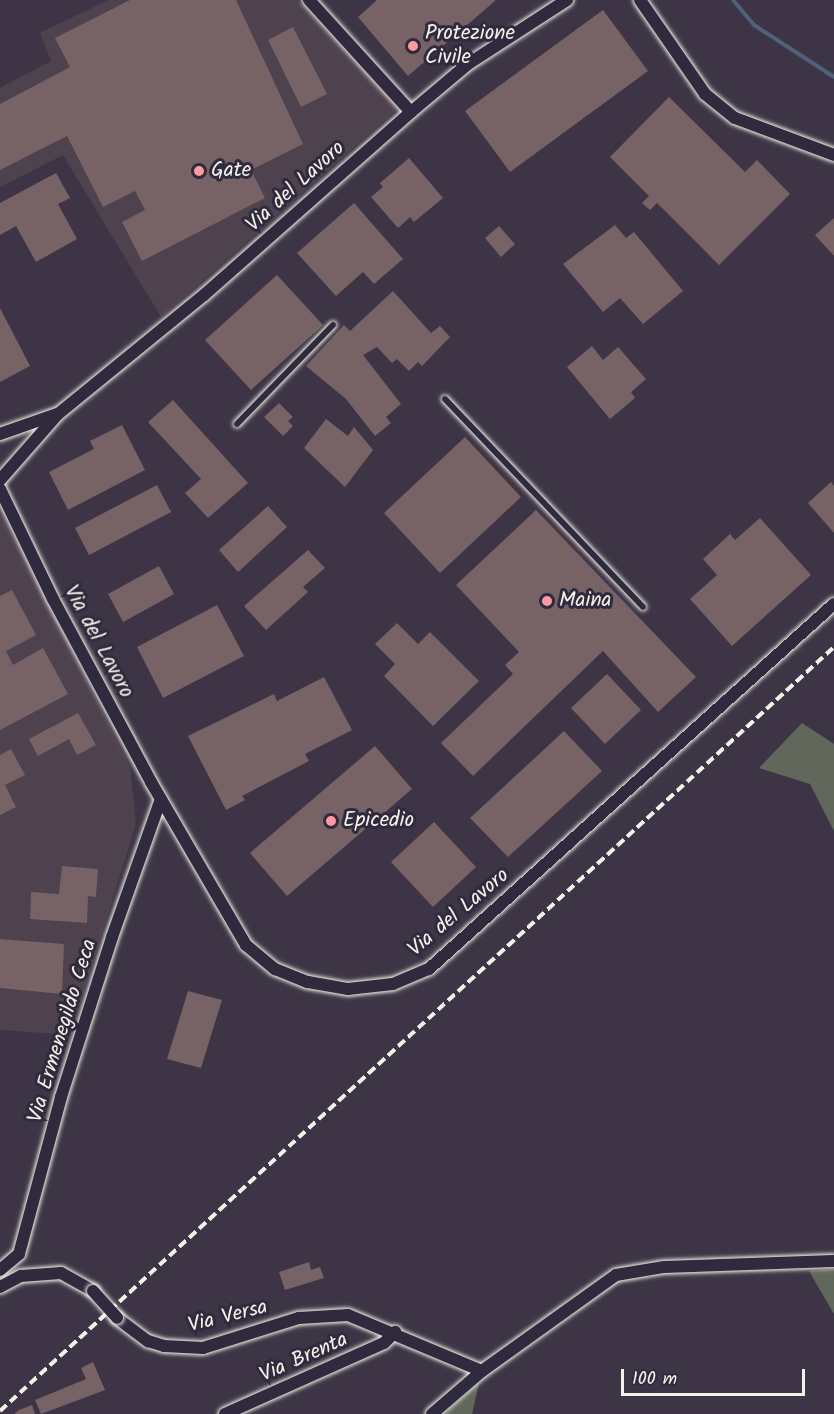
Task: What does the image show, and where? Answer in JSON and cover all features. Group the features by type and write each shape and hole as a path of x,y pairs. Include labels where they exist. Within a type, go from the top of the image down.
{"street":[{"path":"309,0 411,112"},
{"name":"Via del Lavoro","path":"0,480 58,414 204,295 411,112 468,64 567,0"},
{"path":"640,0 705,94 735,118 834,155"},
{"name":"Via del Lavoro","path":"0,434 58,414"},
{"name":"Via del Lavoro","path":"0,489 52,599 223,911 246,945 275,969 308,982 348,988 393,984 429,969 834,604"},
{"name":"Via Ermenegildo Ceca","path":"0,1270 19,1254 61,1097 112,937 161,799"},
{"path":"432,1414 482,1371 616,1275 663,1267 834,1261"},
{"name":"Via Versa","path":"0,1287 27,1275 61,1273 93,1290 117,1318 148,1341 186,1348 203,1348 316,1315 348,1315 394,1332 482,1371"},
{"name":"Via Brenta","path":"225,1414 384,1343 394,1332"}],"lane":[{"path":"237,424 333,326"},
{"path":"445,399 643,607"}],"shaded area":[{"name":"Gate","path":"108,0 297,0 398,108 161,317 63,155 0,187 0,88 51,61 40,33"},
{"path":"0,509 130,767 136,824 70,1035 0,1030"}],"green space":[{"path":"802,723 834,744 834,831 810,784 759,768"},
{"path":"834,1269 834,1314 809,1271"},
{"path":"479,1383 472,1414 444,1414"}],"building":[{"name":"Gate","path":"130,0 236,0 303,144 251,170 265,198 142,261 122,222 145,210 135,191 103,207 67,136 0,170 0,104 70,67 55,38"},
{"name":"Protezione Civile","path":"377,0 496,0 408,76 358,17"},
{"path":"603,10 648,71 510,172 465,111"},
{"path":"293,27 327,94 301,107 268,40"},
{"path":"669,97 745,172 757,160 790,194 719,265 657,203 650,210 642,203 649,196 610,157"},
{"path":"409,158 443,198 414,222 410,217 398,228 371,197 383,187 380,183"},
{"path":"56,173 70,198 58,204 77,239 36,262 16,226 0,235 0,203"},
{"path":"354,203 403,259 374,284 363,272 336,296 297,253"},
{"path":"834,218 834,256 815,235"},
{"path":"615,225 626,238 634,232 683,291 643,324 620,298 603,312 563,264"},
{"path":"499,226 515,244 501,257 485,238"},
{"path":"277,275 323,325 251,390 205,340"},
{"path":"393,291 431,333 440,326 450,337 422,366 418,362 409,371 397,359 392,363 377,347 363,355 401,404 386,417 391,423 375,436 346,399 306,366 344,325 350,331"},
{"path":"0,308 30,366 0,382"},
{"path":"592,346 603,360 618,347 646,379 631,392 635,398 610,419 567,367"},
{"path":"173,400 248,483 208,518 185,493 201,479 148,422"},
{"path":"279,403 293,417 288,421 293,426 283,436 264,417"},
{"path":"326,419 348,436 354,427 373,450 345,487 304,448"},
{"path":"122,425 145,470 68,510 49,472 94,449 90,441"},
{"path":"465,437 521,497 440,573 384,513"},
{"path":"831,482 834,486 834,533 808,503"},
{"path":"157,485 171,512 89,555 75,528"},
{"path":"268,506 287,527 238,572 219,550"},
{"name":"Maina","path":"536,510 696,677 658,712 603,651 473,776 441,743 513,674 505,665 519,652 456,585"},
{"path":"760,518 811,575 732,646 690,599 717,575 703,559 730,534 735,540"},
{"path":"308,550 325,568 303,587 308,592 266,630 244,606"},
{"path":"159,566 174,594 123,622 108,594"},
{"path":"12,590 36,635 6,651 13,665 43,648 68,694 0,730 0,596"},
{"path":"217,605 244,656 163,698 137,647"},
{"path":"397,623 418,644 430,632 479,681 433,726 384,676 395,664 375,644"},
{"path":"607,674 641,710 605,744 571,708"},
{"path":"324,677 352,730 305,754 309,761 242,796 245,800 226,810 188,736 274,694 277,701"},
{"path":"78,713 96,745 77,755 69,739 38,756 29,739"},
{"path":"564,731 602,771 508,857 470,818"},
{"name":"Epicedio","path":"375,746 412,789 287,896 250,853"},
{"path":"11,749 25,775 5,785 16,807 0,815 0,755"},
{"path":"434,822 476,867 433,907 391,862"},
{"path":"62,866 98,869 96,897 88,896 87,923 30,919 31,892 59,894"},
{"path":"0,939 64,944 62,994 0,988"},
{"path":"188,991 222,1000 201,1068 167,1059"},
{"path":"309,1262 311,1270 320,1267 324,1278 285,1290 279,1272"},
{"path":"93,1362 105,1390 41,1414 35,1400 86,1379 81,1368"},
{"path":"32,1405 35,1414 14,1414 19,1410"}],"waterway":[{"path":"733,0 754,25 834,77"}],"railway":[{"path":"0,1411 834,647"}],"place":[{"name":"Protezione Civile","path":"413,46"},
{"name":"Gate","path":"199,171"},
{"name":"Maina","path":"547,601"},
{"name":"Epicedio","path":"331,821"}]}
